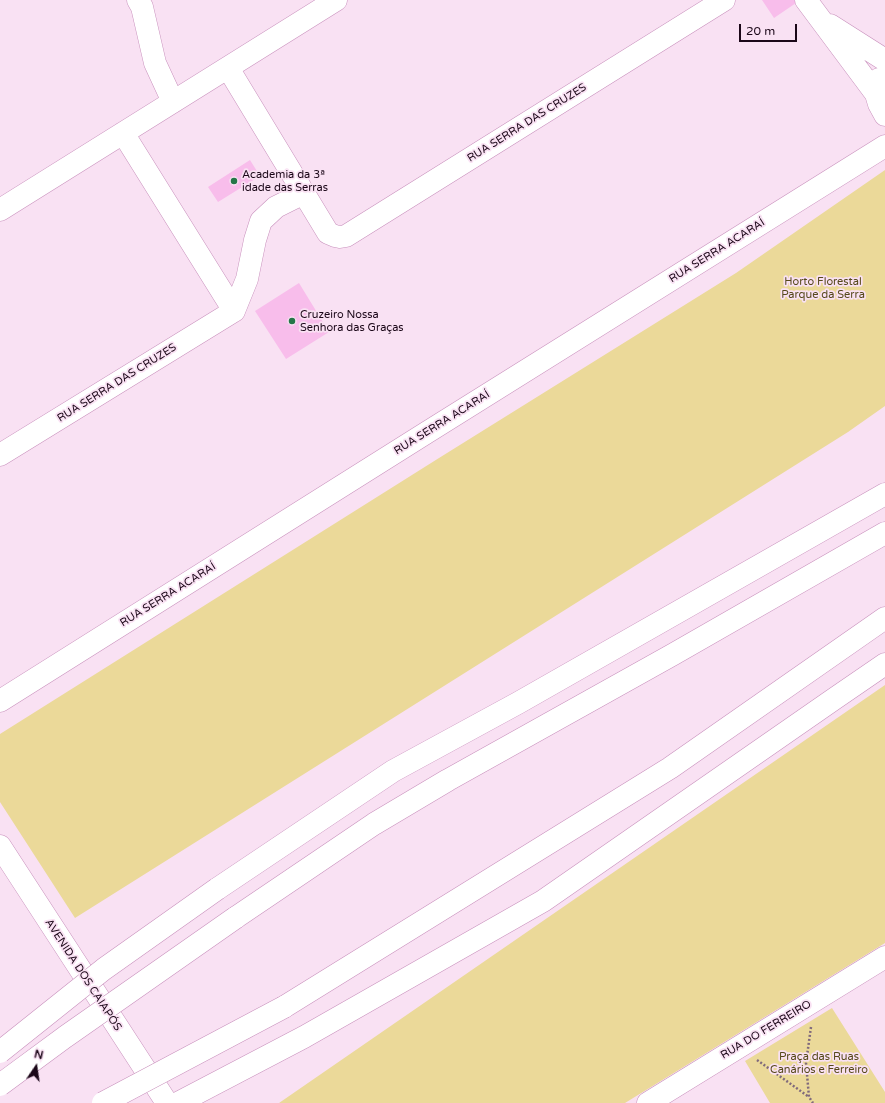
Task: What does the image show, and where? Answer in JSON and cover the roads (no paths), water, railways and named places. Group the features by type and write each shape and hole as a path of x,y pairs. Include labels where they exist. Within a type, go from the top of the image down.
{"main road":[{"path":"138,0 142,8 155,63 173,102"},
{"path":"0,210 336,0"},
{"name":"RUA SERRA DAS CRUZES","path":"304,193 328,233 340,237 346,236 724,0"},
{"path":"806,0 876,94 885,115"},
{"path":"819,17 885,60"},
{"path":"228,68 304,193 276,207 262,221 255,240 247,279 234,311"},
{"path":"876,94 878,80 881,72 885,68"},
{"path":"123,134 234,311"},
{"name":"RUA SERRA ACARAÍ","path":"0,701 885,146"},
{"name":"RUA SERRA DAS CRUZES","path":"0,455 234,311"},
{"path":"0,1052 104,969 217,889 393,771 518,703 885,494"},
{"path":"0,1085 65,1037 235,918 374,824 448,780 672,656 885,533"},
{"path":"103,1103 284,1007 670,768 885,618"},
{"path":"178,1103 304,1037 543,902 885,664"},
{"name":"AVENIDA DOS CAIAPÓS","path":"0,846 167,1103"},
{"name":"RUA DO FERREIRO","path":"648,1103 885,957"}],"place":[{"name":"Academia da 3ª idade das Serras","path":"234,181"},
{"name":"Cruzeiro Nossa Senhora das Graças","path":"292,321"}],"park label":[{"name":"Horto Florestal Parque da Serra","path":"823,288"},
{"name":"Praça das Ruas Canários e Ferreiro","path":"819,1063"}]}
